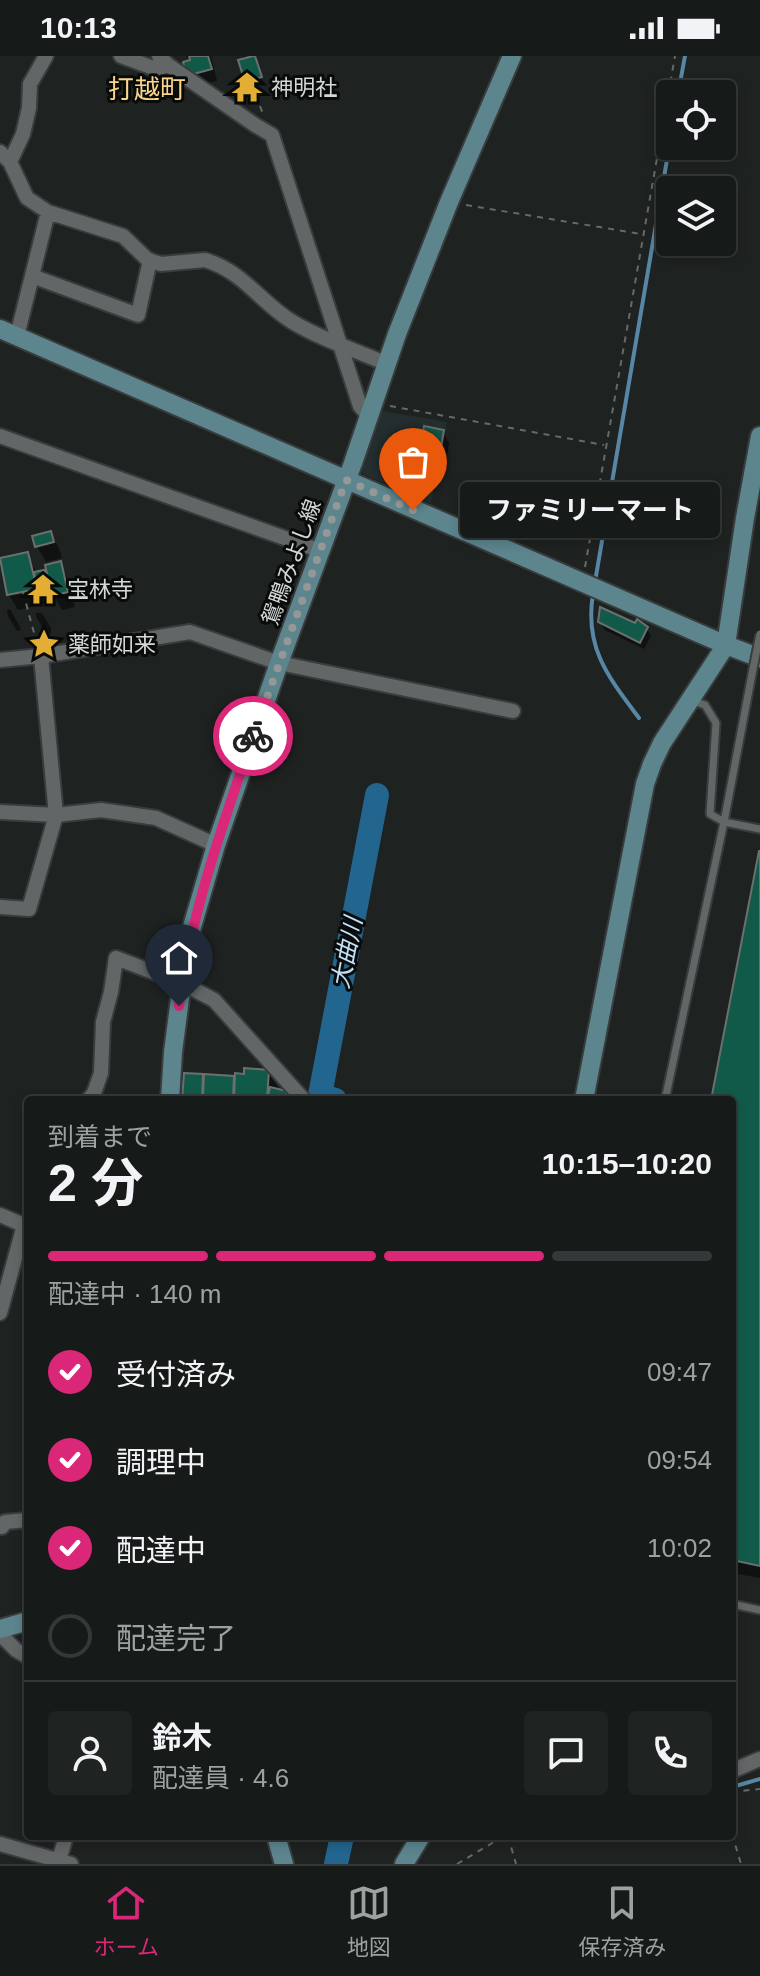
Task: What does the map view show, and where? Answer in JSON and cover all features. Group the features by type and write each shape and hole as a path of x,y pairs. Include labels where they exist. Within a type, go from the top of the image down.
{"street":[{"path":"46,56 30,84 23,134 5,157 27,198 48,212 123,236 150,260 161,264 205,260 212,263 244,280 292,321 387,364"},
{"path":"121,56 156,69 164,61 272,135 360,406 371,410"},
{"name":"鴛鴨みよし線","path":"170,1096 173,1052 192,927 216,845 387,364 449,202 512,56"},
{"path":"48,212 32,276 8,333 726,645 756,666"},
{"path":"32,276 138,315 150,260"},
{"path":"0,436 321,551"},
{"path":"585,1096 645,784 662,743 726,645 760,436"},
{"path":"0,660 190,632 279,663 513,711"},
{"path":"0,907 29,909 56,815 41,656"},
{"path":"0,812 56,815 101,810 156,818 216,845"},
{"path":"91,1096 101,1073 103,1022 116,958 182,983 214,1000 300,1096"},
{"path":"0,1215 24,1225"},
{"path":"0,1313 24,1233"},
{"path":"1,1528 5,1522 24,1520"},
{"path":"24,1623 0,1632 24,1655"},
{"path":"736,1769 760,1759"},
{"path":"0,1844 62,1863 65,1840"},
{"path":"277,1840 284,1864"},
{"path":"404,1864 419,1840"}],"lane":[{"path":"666,1096 756,666 760,634"},
{"path":"690,700 705,705 716,723 710,814 724,822 760,829"},
{"path":"736,1605 760,1610"}],"path":[{"path":"583,583 675,56"},
{"path":"449,202 643,235"},
{"path":"371,410 607,445"},
{"path":"23,592 41,656"},
{"path":"736,1792 760,1789"},
{"path":"457,1864 499,1840"},
{"path":"507,1840 516,1864"},
{"path":"734,1840 741,1864"}],"shaded area":[{"path":"377,410 447,422 431,503 363,474 359,460"}],"building":[{"path":"189,56 208,56 212,69 186,76 183,62 190,60"},
{"path":"255,56 262,77 245,82 238,60"},
{"path":"424,426 444,430 438,466 417,462"},
{"path":"51,531 54,542 35,547 32,536"},
{"path":"28,552 37,589 7,595 0,558"},
{"path":"61,561 68,592 52,596 45,565"},
{"path":"44,570 47,581 36,584 34,572"},
{"path":"600,607 635,623 637,619 648,627 640,643 598,622"},
{"path":"760,851 760,1566 736,1561 736,1096 712,1096"},
{"path":"244,1068 269,1070 267,1096 234,1096 235,1073 244,1074"},
{"path":"184,1073 203,1074 202,1096 182,1096"},
{"path":"204,1074 234,1076 233,1096 203,1096"},
{"path":"270,1087 287,1091 286,1096 268,1096"}],"waterway":[{"path":"681,80 685,56"},
{"path":"595,582 667,160"},
{"path":"593,594 592,631 601,661 639,718"},
{"name":"大曲川","path":"323,1096 320,1095 377,795"},
{"path":"736,1786 760,1779"},
{"name":"大曲川","path":"336,1864 341,1840"}],"way so far":[{"path":"253,736 346,480 413,510"}],"place":[{"name":"神明社","path":"247,87"},
{"name":"ファミリーマート","path":"413,510"},
{"name":"宝林寺","path":"43,589"},
{"name":"薬師如来","path":"44,644"}],"district":[{"name":"打越町","path":"147,89"}],"route":[{"path":"179,1006 192,927 253,736"}]}
